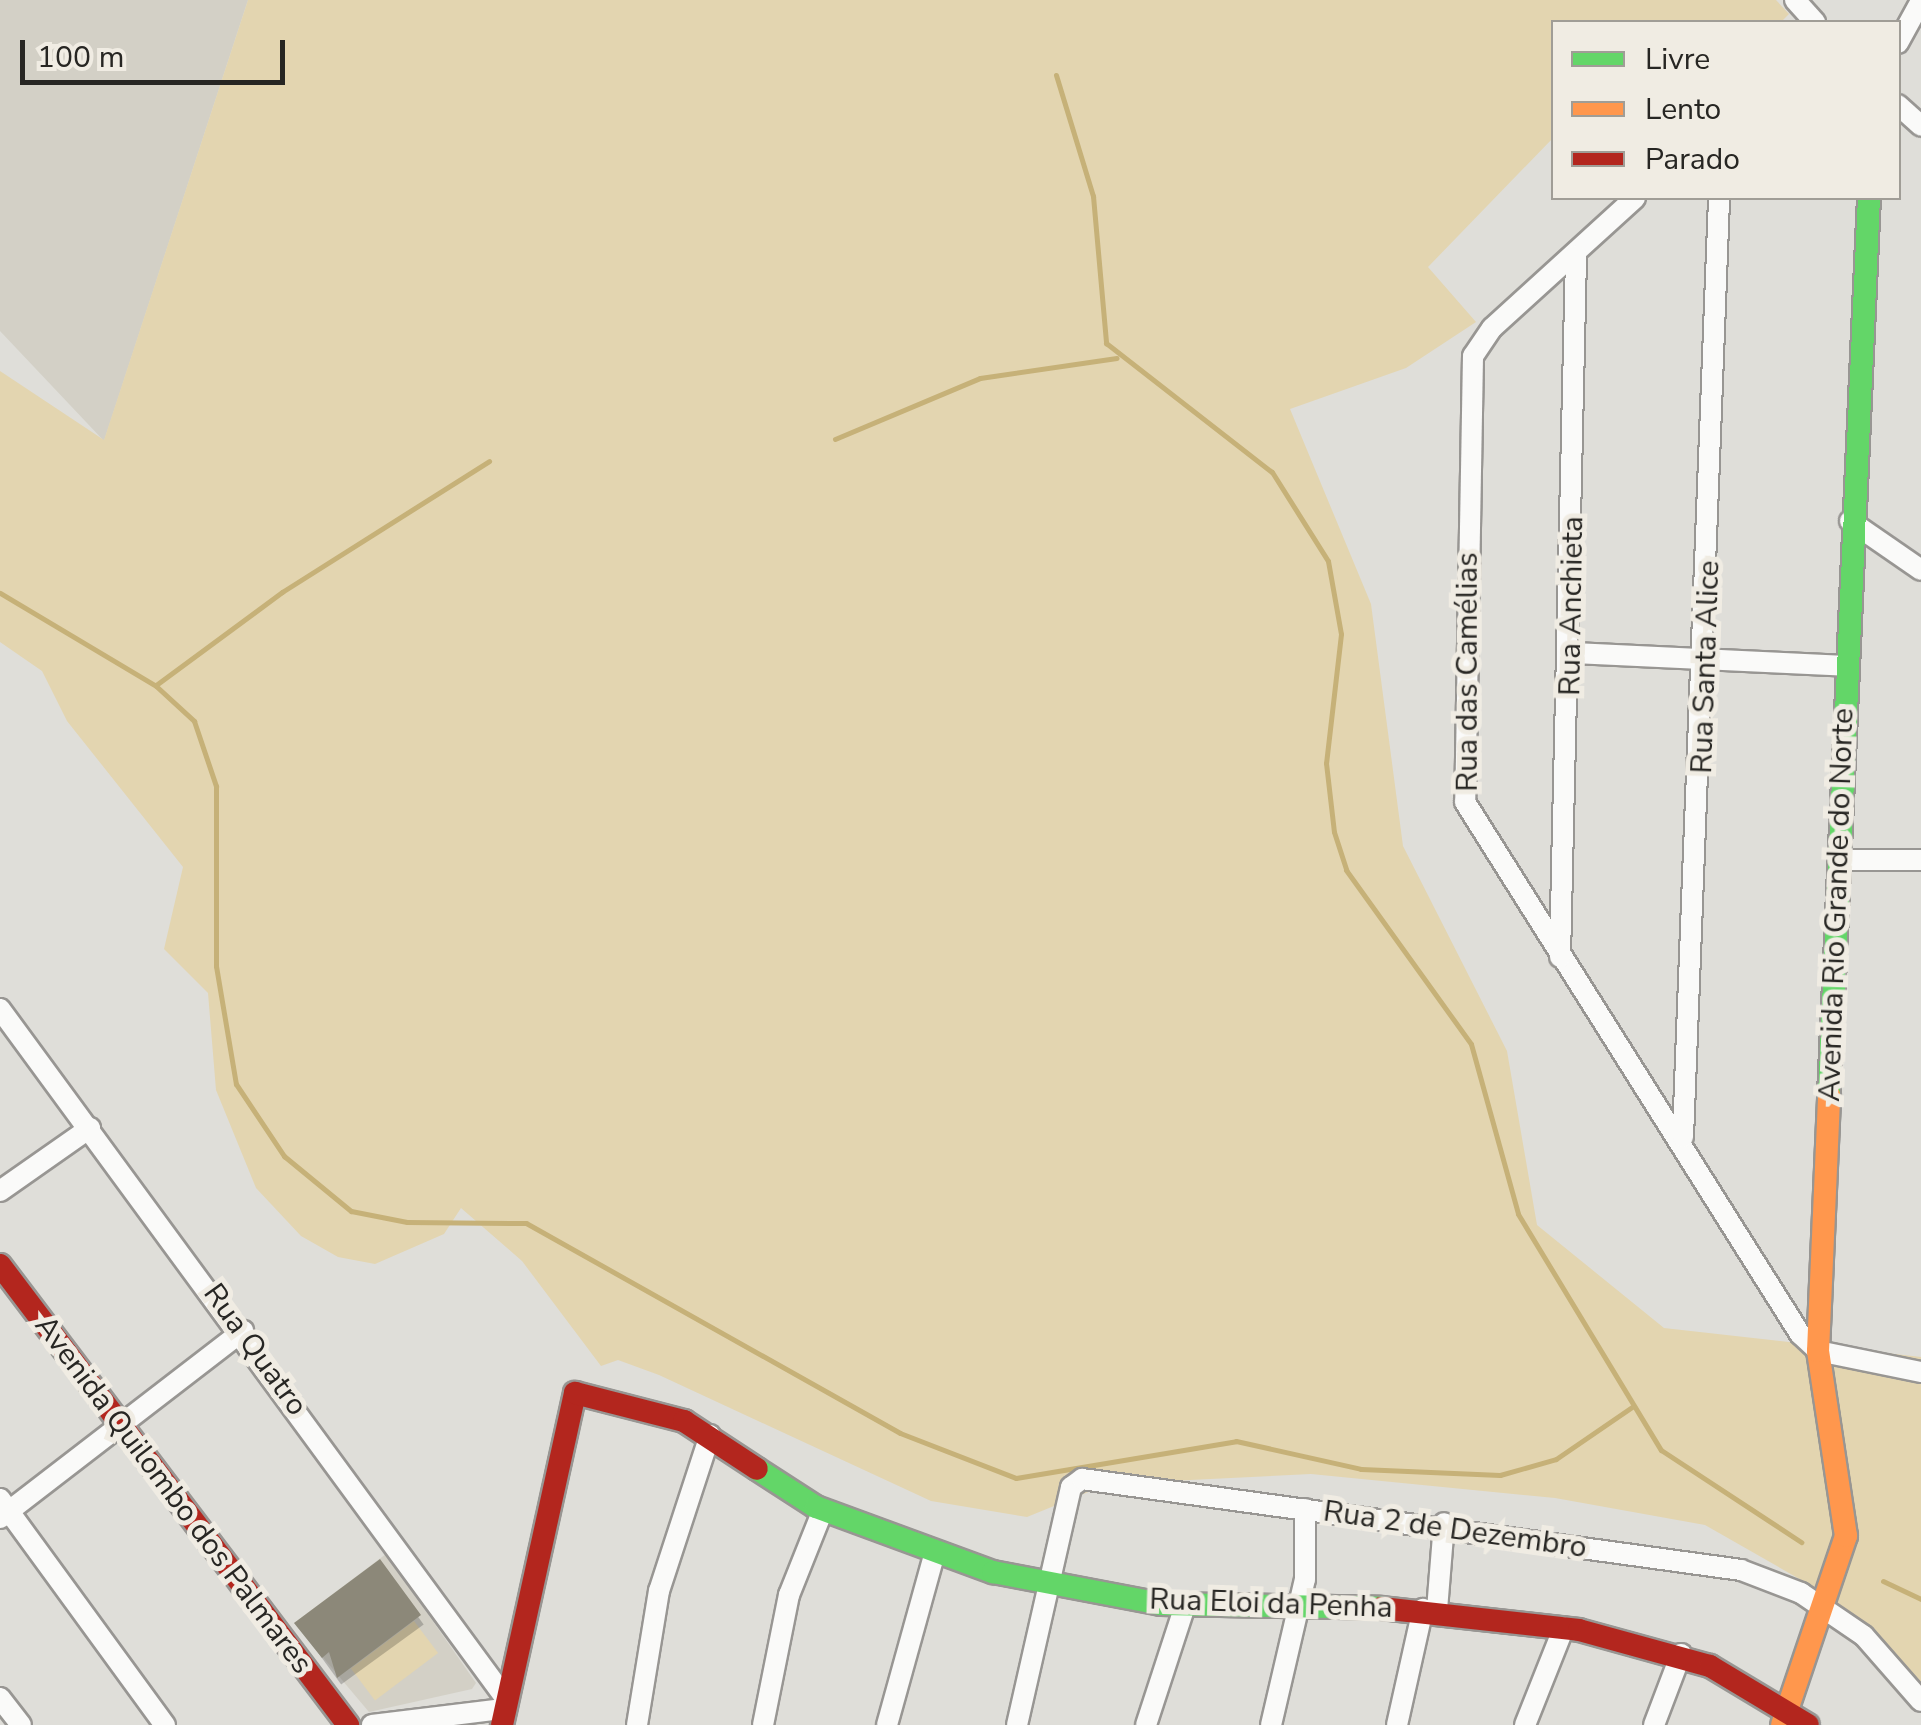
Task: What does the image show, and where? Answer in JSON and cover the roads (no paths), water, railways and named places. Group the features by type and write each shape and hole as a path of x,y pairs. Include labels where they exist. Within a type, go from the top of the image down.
{"street":[{"path":"1795,0 1813,20"},
{"path":"1901,38 1921,1"},
{"path":"1901,108 1921,126"},
{"name":"Rua das Camélias","path":"1632,200 1492,328 1471,369 1466,802 1560,957 1683,1137 1818,1351"},
{"name":"Rua Santa Alice","path":"1683,1137 1708,660 1720,200"},
{"name":"Avenida Rio Grande do Norte","path":"1785,1717 1826,1608 1846,1536 1818,1351 1840,860 1850,522 1868,200"},
{"name":"Rua Anchieta","path":"1560,957 1573,653 1576,255"},
{"path":"1850,522 1919,565"},
{"path":"1573,653 1847,666"},
{"path":"1840,860 1921,860"},
{"name":"Rua Quatro","path":"0,1009 242,1332 503,1710"},
{"path":"0,1190 90,1128"},
{"name":"Avenida Quilombo dos Palmares","path":"0,1264 117,1428 348,1725"},
{"path":"165,1725 3,1509 242,1332"},
{"path":"1818,1351 1921,1372"},
{"name":"Rua Eloi da Penha","path":"503,1710 575,1393 710,1435 823,1510 934,1554 1055,1587 1186,1606 1430,1610 1564,1627 1682,1654 1785,1717 1808,1725"},
{"path":"637,1725 658,1592 710,1435"},
{"name":"Rua 2 de Dezembro","path":"1055,1587 1076,1480 1444,1523 1729,1567 1826,1608 1883,1652 1921,1701"},
{"path":"1271,1725 1299,1607 1306,1509"},
{"path":"764,1725 789,1595 823,1510"},
{"path":"1398,1725 1430,1610 1444,1523"},
{"path":"888,1725 934,1554"},
{"path":"1016,1725 1055,1587"},
{"path":"1146,1725 1186,1606"},
{"path":"1524,1725 1564,1627"},
{"path":"1654,1725 1682,1654"},
{"path":"0,1698 21,1725"},
{"path":"372,1725 503,1710"}],"waterway":[{"path":"1056,75 1093,196 1106,343 1272,472 1328,561 1341,634 1326,763 1334,832 1346,870 1471,1044 1518,1214 1661,1450 1801,1542"},
{"path":"835,439 980,378 1117,358"},
{"path":"156,685 282,592 489,461"},
{"path":"0,593 156,686 194,721 216,786 216,966 236,1084 284,1156 351,1211 407,1222 526,1223 900,1433 1016,1478 1236,1441 1361,1469 1500,1475 1556,1459 1632,1407"},
{"path":"1883,1581 1921,1599"}]}
